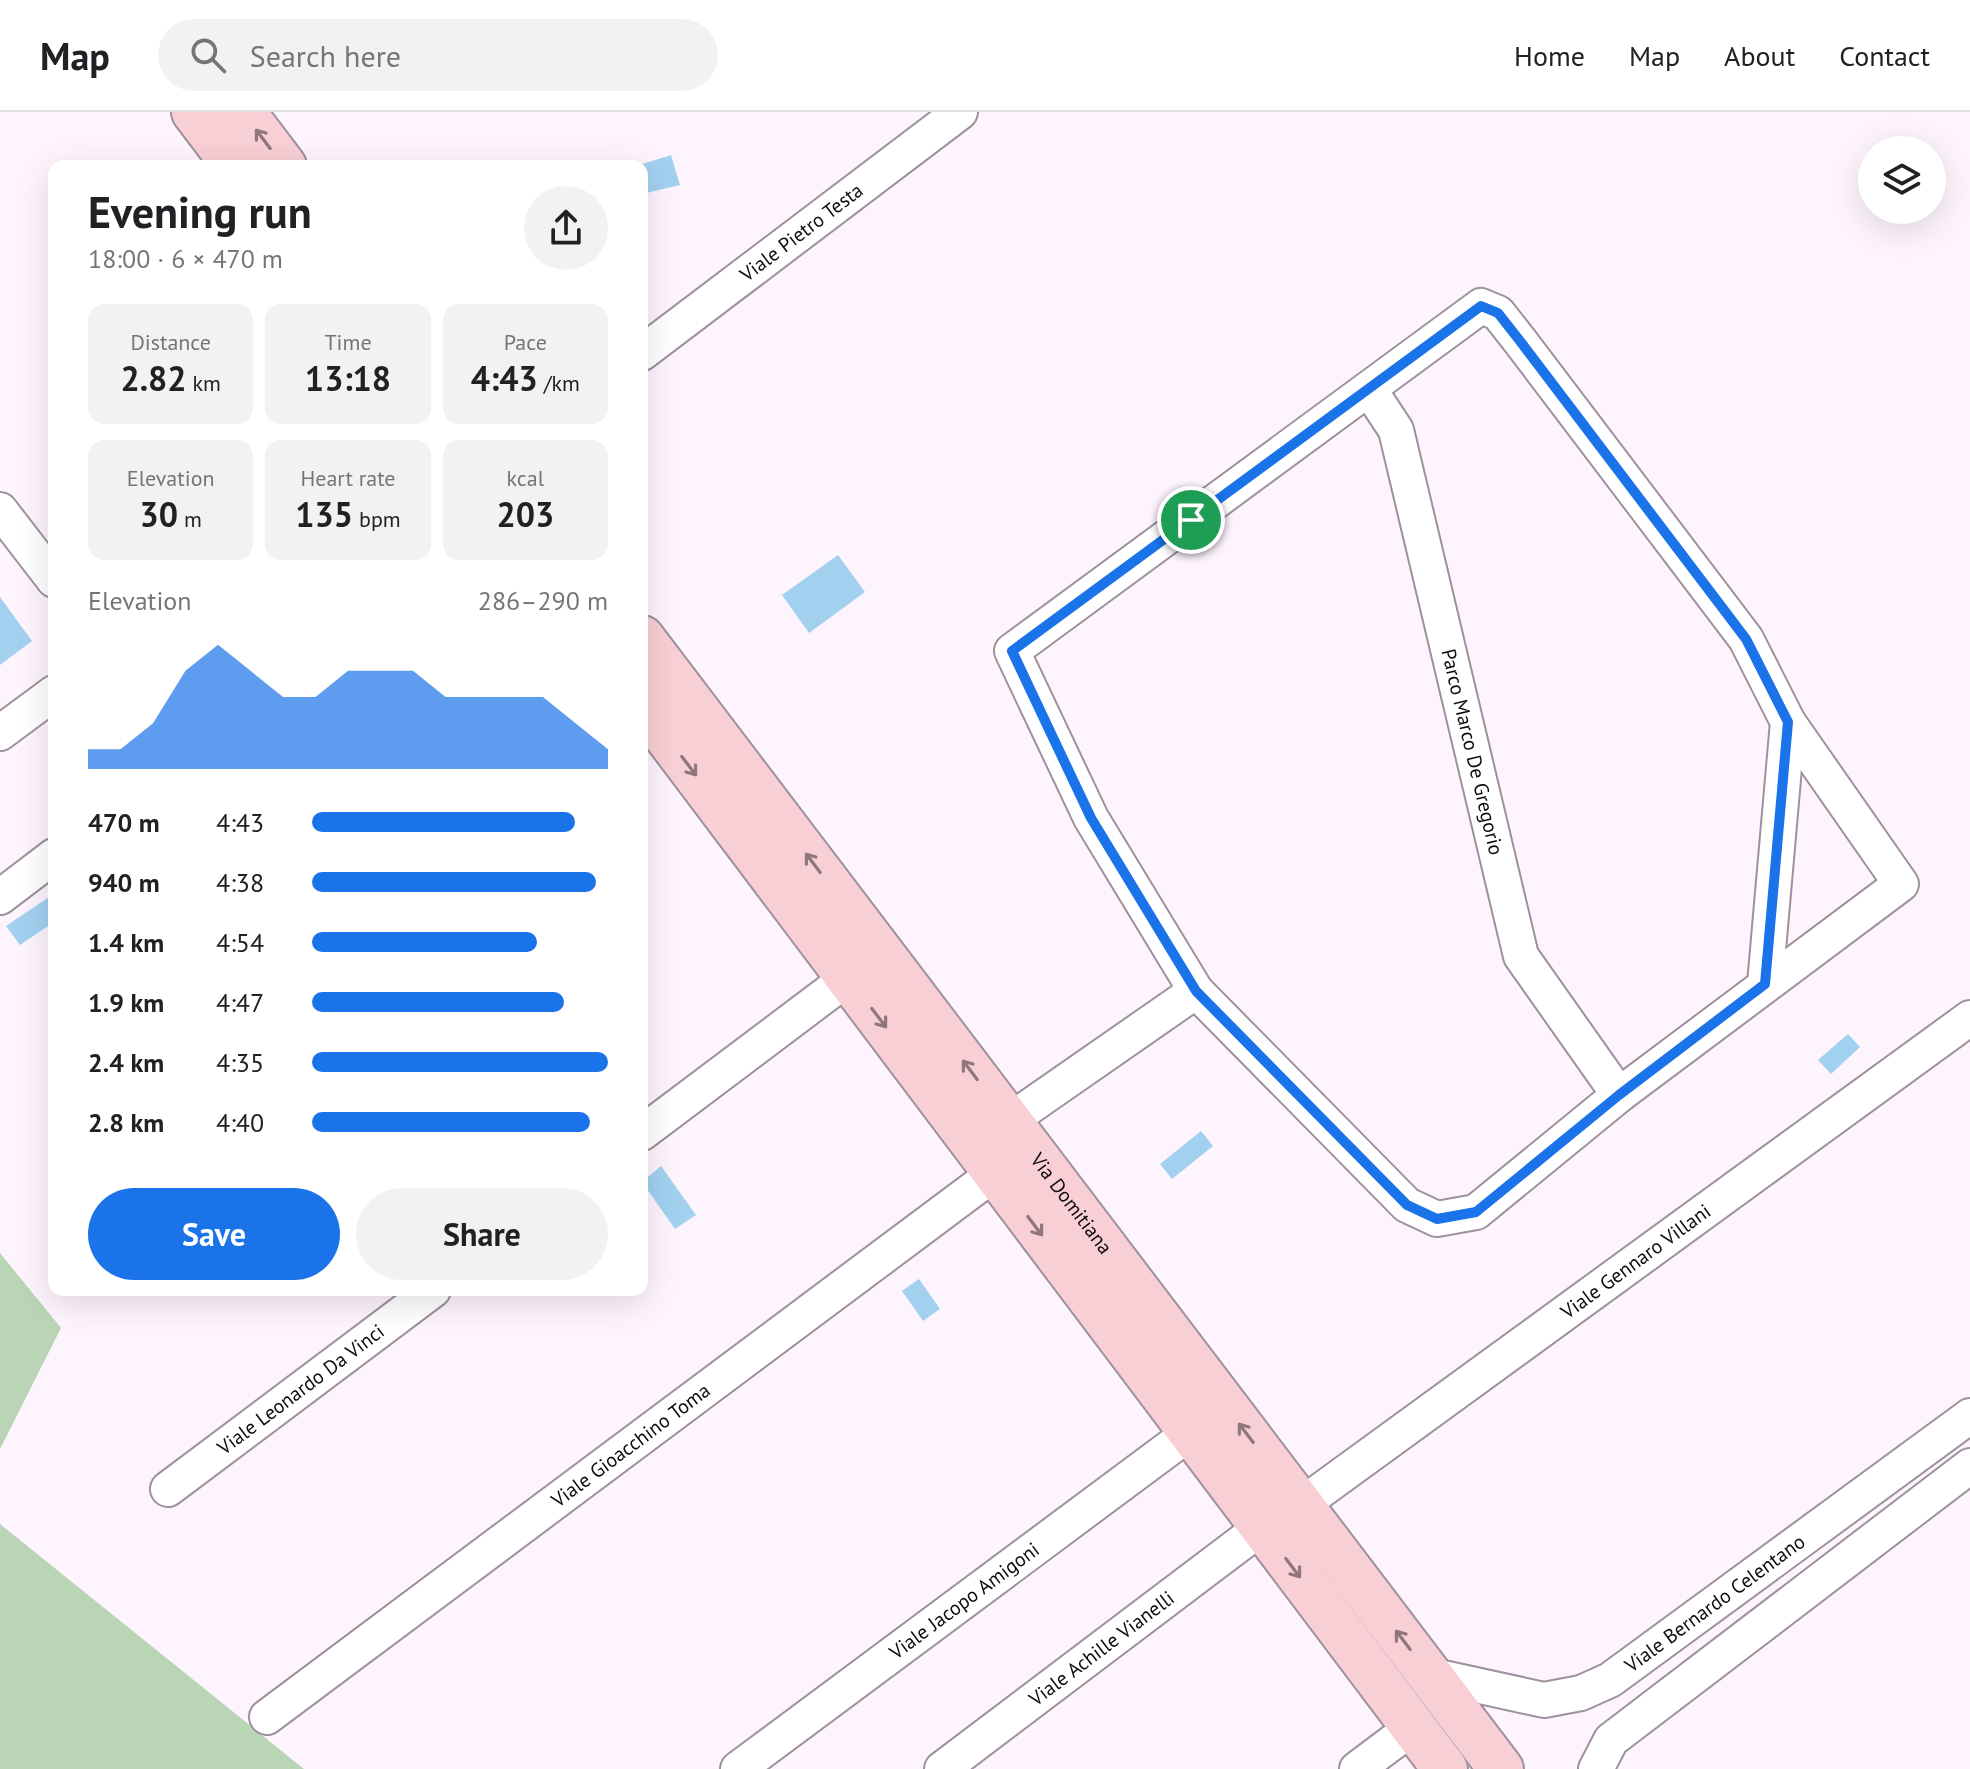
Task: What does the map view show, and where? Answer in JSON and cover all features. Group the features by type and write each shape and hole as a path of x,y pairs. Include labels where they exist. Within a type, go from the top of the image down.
{"main road":[{"path":"194,112 230,160"},
{"path":"243,112 279,160"},
{"name":"Via Domitiana","path":"648,646 1501,1769"},
{"path":"648,712 1445,1769"}],"street":[{"name":"Viale Pietro Testa","path":"648,348 960,112"},
{"path":"1481,306 1498,313 1746,639 1788,722 1901,884 1619,1095 1476,1212 1437,1219 1407,1205 1196,991 1091,818 1012,651 1481,306"},
{"name":"Parco Marco De Gregorio","path":"1369,389 1396,430 1521,956 1619,1095"},
{"path":"0,510 48,572"},
{"path":"0,733 48,697"},
{"path":"1765,984 1788,722"},
{"path":"0,897 48,861"},
{"path":"648,1128 848,978"},
{"path":"1009,1121 1196,991"},
{"name":"Viale Gennaro Villani","path":"1301,1505 1970,1018"},
{"name":"Viale Gioacchino Toma","path":"267,1717 995,1173"},
{"name":"Viale Leonardo Da Vinci","path":"168,1489 425,1296"},
{"name":"Viale Bernardo Celentano","path":"1430,1675 1544,1700 1581,1693 1610,1680 1970,1416"},
{"name":"Viale Jacopo Amigoni","path":"738,1769 1191,1432"},
{"path":"1596,1769 1611,1740 1970,1466"},
{"name":"Viale Achille Vianelli","path":"942,1769 1262,1527"},
{"path":"1357,1769 1413,1727"}],"green space":[{"path":"0,1253 61,1328 0,1449"},
{"path":"0,1524 304,1769 0,1769"}],"water":[{"path":"671,155 680,185 648,193 648,162"},
{"path":"838,555 865,592 809,633 782,595"},
{"path":"0,597 32,641 0,665"},
{"path":"48,898 48,926 20,945 6,926"},
{"path":"1848,1034 1860,1047 1831,1074 1818,1060"},
{"path":"1201,1131 1213,1146 1172,1179 1160,1164"},
{"path":"661,1166 696,1215 675,1229 648,1191 648,1177"},
{"path":"919,1279 940,1309 923,1321 902,1291"}],"route":[{"path":"1481,306 1498,313 1746,639 1788,722 1765,984 1619,1095 1476,1212 1437,1219 1407,1205 1196,991 1091,818 1012,651 1191,520 1481,306"}]}
